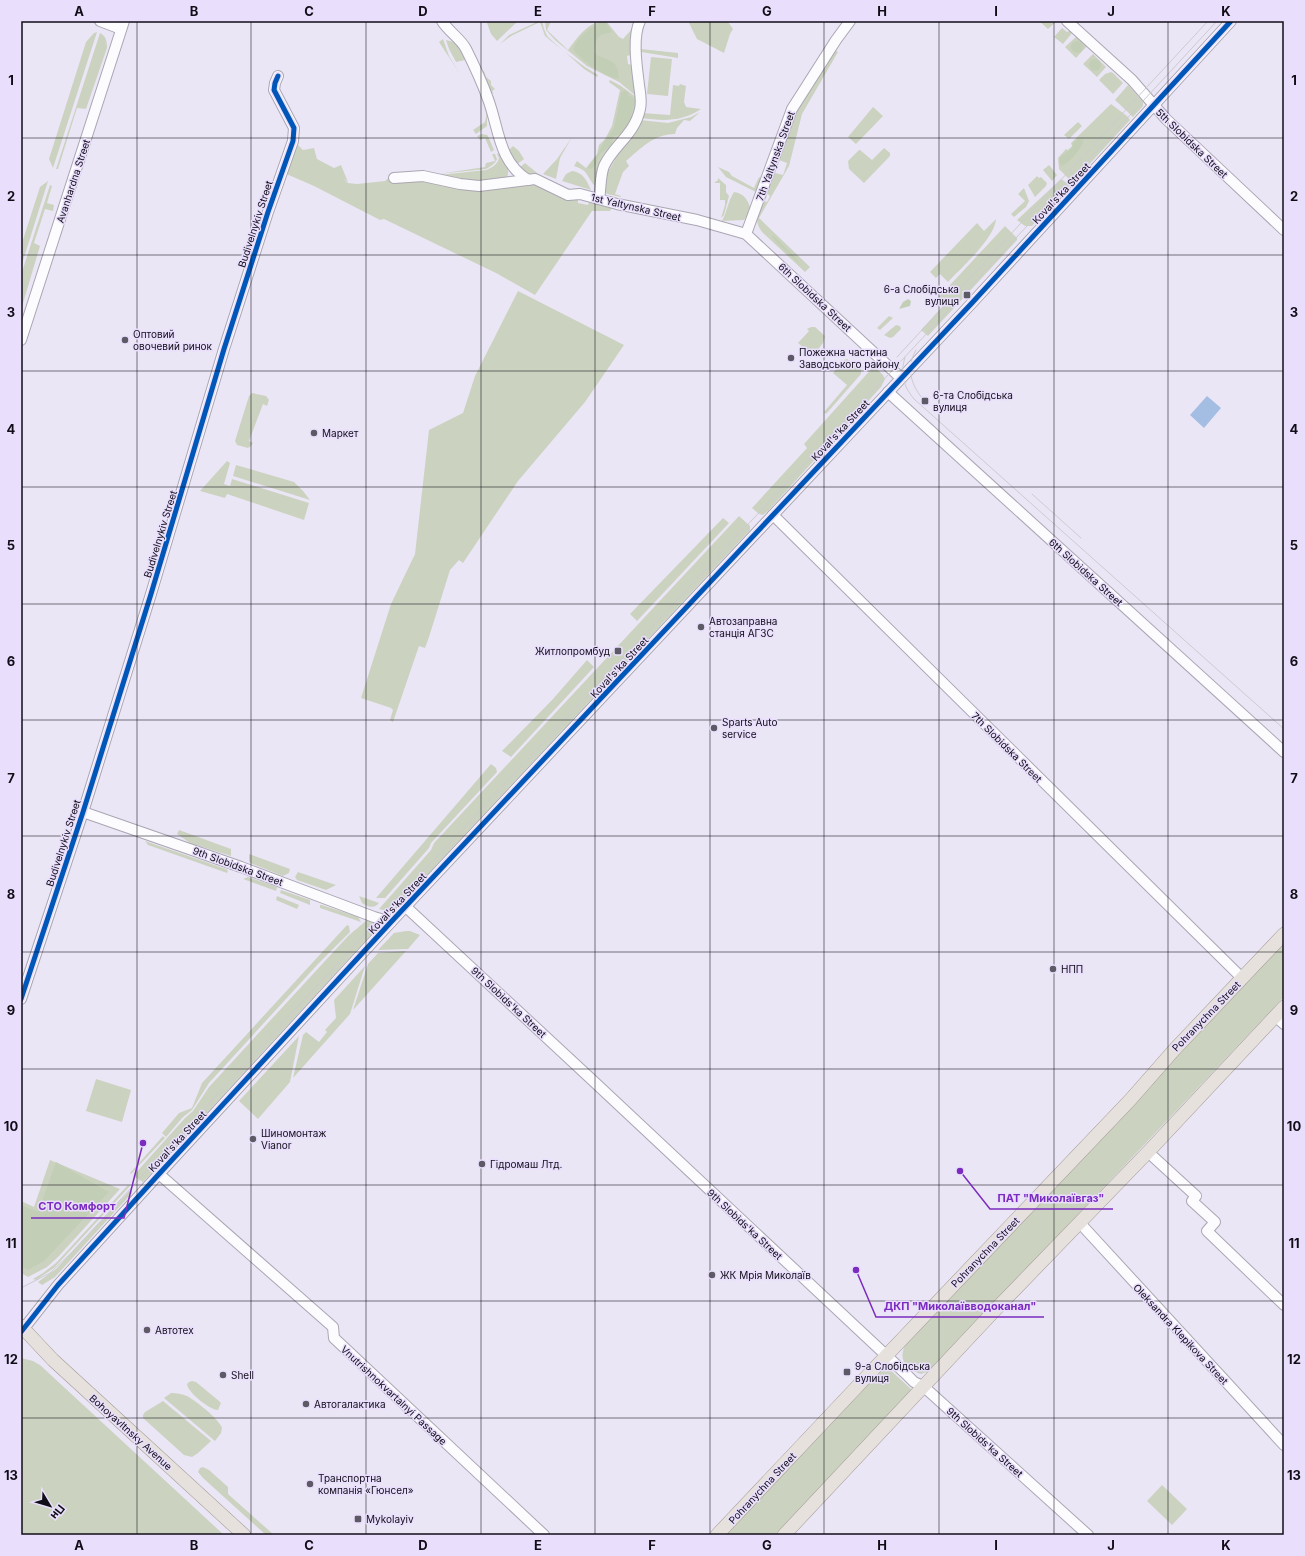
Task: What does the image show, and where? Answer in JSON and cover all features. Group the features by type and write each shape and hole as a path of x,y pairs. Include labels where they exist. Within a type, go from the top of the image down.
{"main road":[{"name":"Pohranychna Street","path":"717,1535 1132,1099 1174,1050 1284,934"},
{"path":"784,1535 1078,1222 1281,1015"},
{"name":"Bohoyavltnsky Avenue","path":"22,1329 70,1376 244,1535"}],"street":[{"path":"100,21 122,25"},
{"name":"1st Yaltynska Street","path":"442,21 450,32 466,47 488,98 501,144 514,168 528,180"},
{"path":"599,199 604,166 632,129 640,110 641,102 636,31 640,21"},
{"name":"7th Yaltynska Street","path":"746,234 792,109 836,40 850,21"},
{"name":"5th Slobidska Street","path":"1067,21 1132,80 1172,124 1284,230"},
{"name":"Koval's'ka Street","path":"22,1329 58,1285 391,922 406,908 1077,190 1231,21"},
{"name":"Avanhardna Street","path":"21,340 122,25"},
{"name":"Budivelnykiv Street","path":"21,999 83,812 151,594 224,349 270,205 293,141 294,128 274,90 278,76"},
{"name":"1st Yaltynska Street","path":"394,178 423,176 460,184 479,186 536,179 568,195 579,194 697,220 746,234"},
{"name":"6th Slobidska Street","path":"746,234 901,378"},
{"name":"6th Slobidska Street","path":"888,392 1284,752"},
{"name":"7th Slobidska Street","path":"772,515 1242,978"},
{"name":"9th Slobidska Street","path":"83,812 241,867 391,922"},
{"name":"9th Slobids'ka Street","path":"406,908 590,1077 914,1382 923,1386 1088,1535"},
{"path":"1148,1152 1196,1196 1192,1201 1215,1222 1207,1231 1284,1306"},
{"name":"Vnutrishnokvartalnyi Passage","path":"159,1174 333,1327 334,1338 544,1535"},
{"name":"Oleksandra Klepikova Street","path":"1078,1222 1284,1445"}],"green space":[{"path":"488,21 518,21 497,41 491,34 487,23"},
{"path":"542,21 547,36 561,49 545,36 540,22 511,36 500,44 509,35"},
{"path":"545,21 551,21 547,30 568,50 584,31 594,24 606,21 619,37 623,39 631,30 634,21 636,21 632,37 631,55 627,56 628,64 632,65 636,96 619,82 587,66 555,40 546,30"},
{"path":"688,21 729,21 728,22 733,29 724,53 697,39"},
{"path":"1039,21 1057,21 1048,29"},
{"path":"599,23 606,23 612,32 601,35 596,40 594,52 614,63 618,69 619,79 594,68 581,58 573,49 583,34"},
{"path":"1062,28 1067,32 1071,30 1073,32 1063,44 1054,37"},
{"path":"97,32 53,168 49,159 86,42 94,33"},
{"path":"100,33 106,39 107,48 86,109 77,108 58,169 56,169"},
{"path":"1077,36 1088,45 1076,58 1065,47"},
{"path":"443,39 449,56 460,74 439,42"},
{"path":"446,40 457,43 465,52 465,60 456,62"},
{"path":"1079,41 1082,42 1082,52 1075,53 1072,52 1071,45 1072,42"},
{"path":"641,49 678,53 678,58 641,52"},
{"path":"832,49 838,52 802,114 789,166 759,218 810,267 805,272 762,232 759,227 757,216 762,200 767,202 770,196 765,191 772,172 783,175 787,163 776,159 795,107"},
{"path":"565,52 598,75 597,77 584,69"},
{"path":"1093,54 1106,67 1097,77 1083,64"},
{"path":"651,57 672,59 668,96 647,94"},
{"path":"1097,59 1100,60 1100,70 1093,71 1090,70 1089,63 1090,60"},
{"path":"482,71 484,71 486,77 491,81 491,85 495,89 492,91 494,94 489,92"},
{"path":"1111,72 1123,83 1113,94 1099,80 1105,74"},
{"path":"610,80 636,97 636,107 633,117 596,187 583,170 574,166 577,161 586,168 597,154 599,145 605,139 612,126 620,90 609,82"},
{"path":"680,84 686,86 684,102 686,107 701,109 687,116 672,120 641,118 642,113 670,115 673,85 679,86"},
{"path":"1128,85 1143,102 1143,106 1133,117 1115,100"},
{"path":"624,90 628,92 629,96 633,97 635,101 629,123 620,134 613,137 612,144 601,153 595,166 590,169 588,168 589,166 614,128 621,93"},
{"path":"1111,104 1130,120 1073,182 1071,181 1059,169 1058,158 1066,149 1068,150 1072,146 1071,143"},
{"path":"873,107 883,116 856,144 848,137"},
{"path":"487,112 487,126 476,134 473,130 485,122"},
{"path":"700,112 690,121 684,120 677,128 675,134 654,139 626,161 629,166 623,172 615,194 621,197 607,194 605,191 605,177 616,158 635,132 640,120 668,123 691,117"},
{"path":"1078,122 1082,126 1069,139 1064,135"},
{"path":"482,134 488,136 494,150 491,152 485,138 480,140 477,136"},
{"path":"572,137 560,158 556,179 543,174 557,159"},
{"path":"296,138 298,145 303,150 314,148 317,159 334,168 341,165 348,182 343,178 348,183 357,184 385,181 393,174 442,182 527,181 578,198 578,203 588,205 590,200 613,206 610,211 592,211 535,295 496,273 384,219 380,220 314,186 284,173"},
{"path":"1079,138 1084,140 1081,147 1071,159 1061,166 1059,162 1060,157 1072,148 1073,143"},
{"path":"513,146 519,151 524,159 516,165 507,152"},
{"path":"884,148 890,153 890,156 864,183 849,169 848,161 859,150 872,160"},
{"path":"501,152 509,164 507,182 476,184 439,175 486,170 496,164 499,158 497,154"},
{"path":"492,154 495,154 497,159 494,164 486,169 438,174 485,167 486,163 495,161"},
{"path":"525,163 542,177 524,174 520,167"},
{"path":"1049,165 1057,175 1052,181 1043,170"},
{"path":"718,167 729,172 732,176 754,188 759,177 763,179 756,192 726,177"},
{"path":"572,171 582,175 591,190 562,181 566,174"},
{"path":"1037,176 1039,178 1041,177 1047,183 1035,197 1028,185"},
{"path":"718,178 726,185 726,192 729,196 724,215 721,218 725,200 720,200 720,183 714,183 718,180"},
{"path":"1061,179 1070,185 1032,226 1025,226 1017,220"},
{"path":"48,181 21,267 21,246 40,187"},
{"path":"50,185 52,186 47,203 54,205 53,211 45,209 34,243 40,246 21,310 21,275"},
{"path":"1024,188 1029,201 1026,207 1014,217 1011,214 1025,201 1018,194"},
{"path":"734,192 741,194 746,198 751,211 744,220 722,221 730,199"},
{"path":"996,219 994,227 984,244 948,282 940,274 936,278 930,272 977,223 984,231"},
{"path":"1005,226 1017,238 1017,240 928,336 921,330 944,305 937,299"},
{"path":"774,236 797,259 800,264 781,247 772,237"},
{"path":"518,291 624,345 585,402 518,481 463,563 459,560 450,570 425,648 419,646 393,722 390,720 393,710 391,708 361,698 391,604 415,554 429,430 463,413 475,376"},
{"path":"908,299 911,301 910,306 899,309 903,302"},
{"path":"889,316 893,318 880,330 877,328"},
{"path":"896,325 900,326 901,329 893,337 890,338 884,335"},
{"path":"815,327 825,336 823,343 813,356 798,343 809,331 807,329"},
{"path":"847,359 861,369 861,374 826,414 824,412 847,385 833,373 844,360"},
{"path":"874,366 885,379 881,387 768,511 763,515 759,514 752,508 807,448 804,444"},
{"path":"252,393 266,396 269,400 267,406 263,404 249,441 253,443 248,448 237,445 235,441 249,396"},
{"path":"227,461 230,463 224,484 230,486 232,479 309,503 304,520 227,494 225,498 200,491"},
{"path":"236,465 294,482 310,500 233,476"},
{"path":"739,516 750,526 750,530 394,910 388,911 379,909 431,850 434,843"},
{"path":"723,518 729,523 637,621 630,614"},
{"path":"587,660 594,667 511,757 502,751 553,699"},
{"path":"491,764 496,768 497,772 431,843 429,848 385,898 376,898"},
{"path":"179,830 231,849 231,856 190,843 177,834"},
{"path":"145,841 226,869 228,871 227,873 148,845"},
{"path":"249,854 290,869 289,873 283,876 250,863"},
{"path":"298,872 336,885 326,890 297,880 295,877"},
{"path":"248,877 277,887 276,891 243,879"},
{"path":"281,890 310,900 310,905 280,893"},
{"path":"277,896 299,905 297,909 276,900"},
{"path":"359,896 379,903 373,907 369,906 362,903"},
{"path":"320,905 358,917 361,922 320,908"},
{"path":"367,920 378,924 379,926 143,1182 133,1176 193,1111 209,1087 348,936"},
{"path":"347,925 349,926 350,932 318,964 209,1083 192,1110 183,1117 166,1137 162,1133 179,1113 192,1108 202,1083"},
{"path":"406,931 420,935 408,949 378,950 394,933"},
{"path":"1284,942 1284,997 930,1371 921,1374 907,1366 904,1363 902,1354 906,1344"},
{"path":"406,951 353,1010 368,964 378,953"},
{"path":"365,966 350,1014 293,1078 303,1035 306,1032 319,1042 327,1032 325,1030 336,1018 334,1000"},
{"path":"299,1036 290,1082 258,1119 239,1101"},
{"path":"96,1079 131,1090 122,1122 86,1111"},
{"path":"163,1136 165,1138 131,1174 130,1173"},
{"path":"50,1160 120,1189 58,1257 47,1267 28,1277 21,1273 21,1201 34,1207"},
{"path":"56,1162 109,1192 44,1261 28,1270 21,1266 21,1205 38,1212"},
{"path":"128,1185 130,1186 54,1268 36,1280 33,1279 56,1263"},
{"path":"131,1189 132,1193 55,1277 42,1285 38,1282 56,1269"},
{"path":"21,1358 33,1361 40,1365 224,1535 21,1535"},
{"path":"886,1366 912,1390 777,1535 726,1535"},
{"path":"192,1381 196,1382 221,1403 218,1410 205,1404 191,1392 187,1384"},
{"path":"171,1393 187,1396 217,1420 222,1428 221,1433 215,1441 164,1398"},
{"path":"163,1401 211,1441 192,1457 184,1455 143,1418 145,1412"},
{"path":"203,1467 209,1470 228,1487 228,1494 274,1535 266,1535 203,1478 198,1472 200,1468"},
{"path":"1162,1485 1187,1509 1172,1525 1147,1501"}],"water":[{"path":"1207,396 1221,408 1204,428 1190,415"}],"tram line":[{"path":"897,357 1208,21"},
{"path":"21,1288 50,1273 72,1252 375,923 1217,21"},
{"path":"916,350 912,358 911,365 912,380 923,399 929,405"},
{"path":"905,357 903,369 904,380 907,389 914,399 1284,729"},
{"path":"1032,494 1081,538"}],"cycle path":[{"path":"21,1332 58,1285 391,922 971,304 1231,21"},
{"path":"21,999 83,812 151,594 224,349 268,212 293,141 294,128 274,90 278,76"}],"place":[{"name":"6-а Слобідська вулиця","path":"967,295"},
{"name":"Оптовий овочевий ринок","path":"125,340"},
{"name":"Пожежна частина Заводського району","path":"791,358"},
{"name":"6-та Слобідська вулиця","path":"925,401"},
{"name":"Маркет","path":"314,433"},
{"name":"Автозаправна станція АГЗС","path":"701,627"},
{"name":"Житлопромбуд","path":"618,651"},
{"name":"Sparts Auto service","path":"714,728"},
{"name":"НПП","path":"1053,969"},
{"name":"Шиномонтаж Vianor","path":"253,1139"},
{"name":"СТО Комфорт","path":"143,1143"},
{"name":"Гідромаш Лтд.","path":"482,1164"},
{"name":"ПАТ \"Миколаївгаз\"","path":"960,1171"},
{"name":"ДКП \"Миколаївводоканал\"","path":"856,1270"},
{"name":"ЖК Мрія Миколаїв","path":"712,1275"},
{"name":"Автотех","path":"147,1330"},
{"name":"9-а Слобідська вулиця","path":"847,1372"},
{"name":"Shell","path":"223,1375"},
{"name":"Автогалактика","path":"306,1404"},
{"name":"Транспортна компанія «Гюнсел»","path":"310,1484"},
{"name":"Mykolayiv","path":"358,1519"}]}
